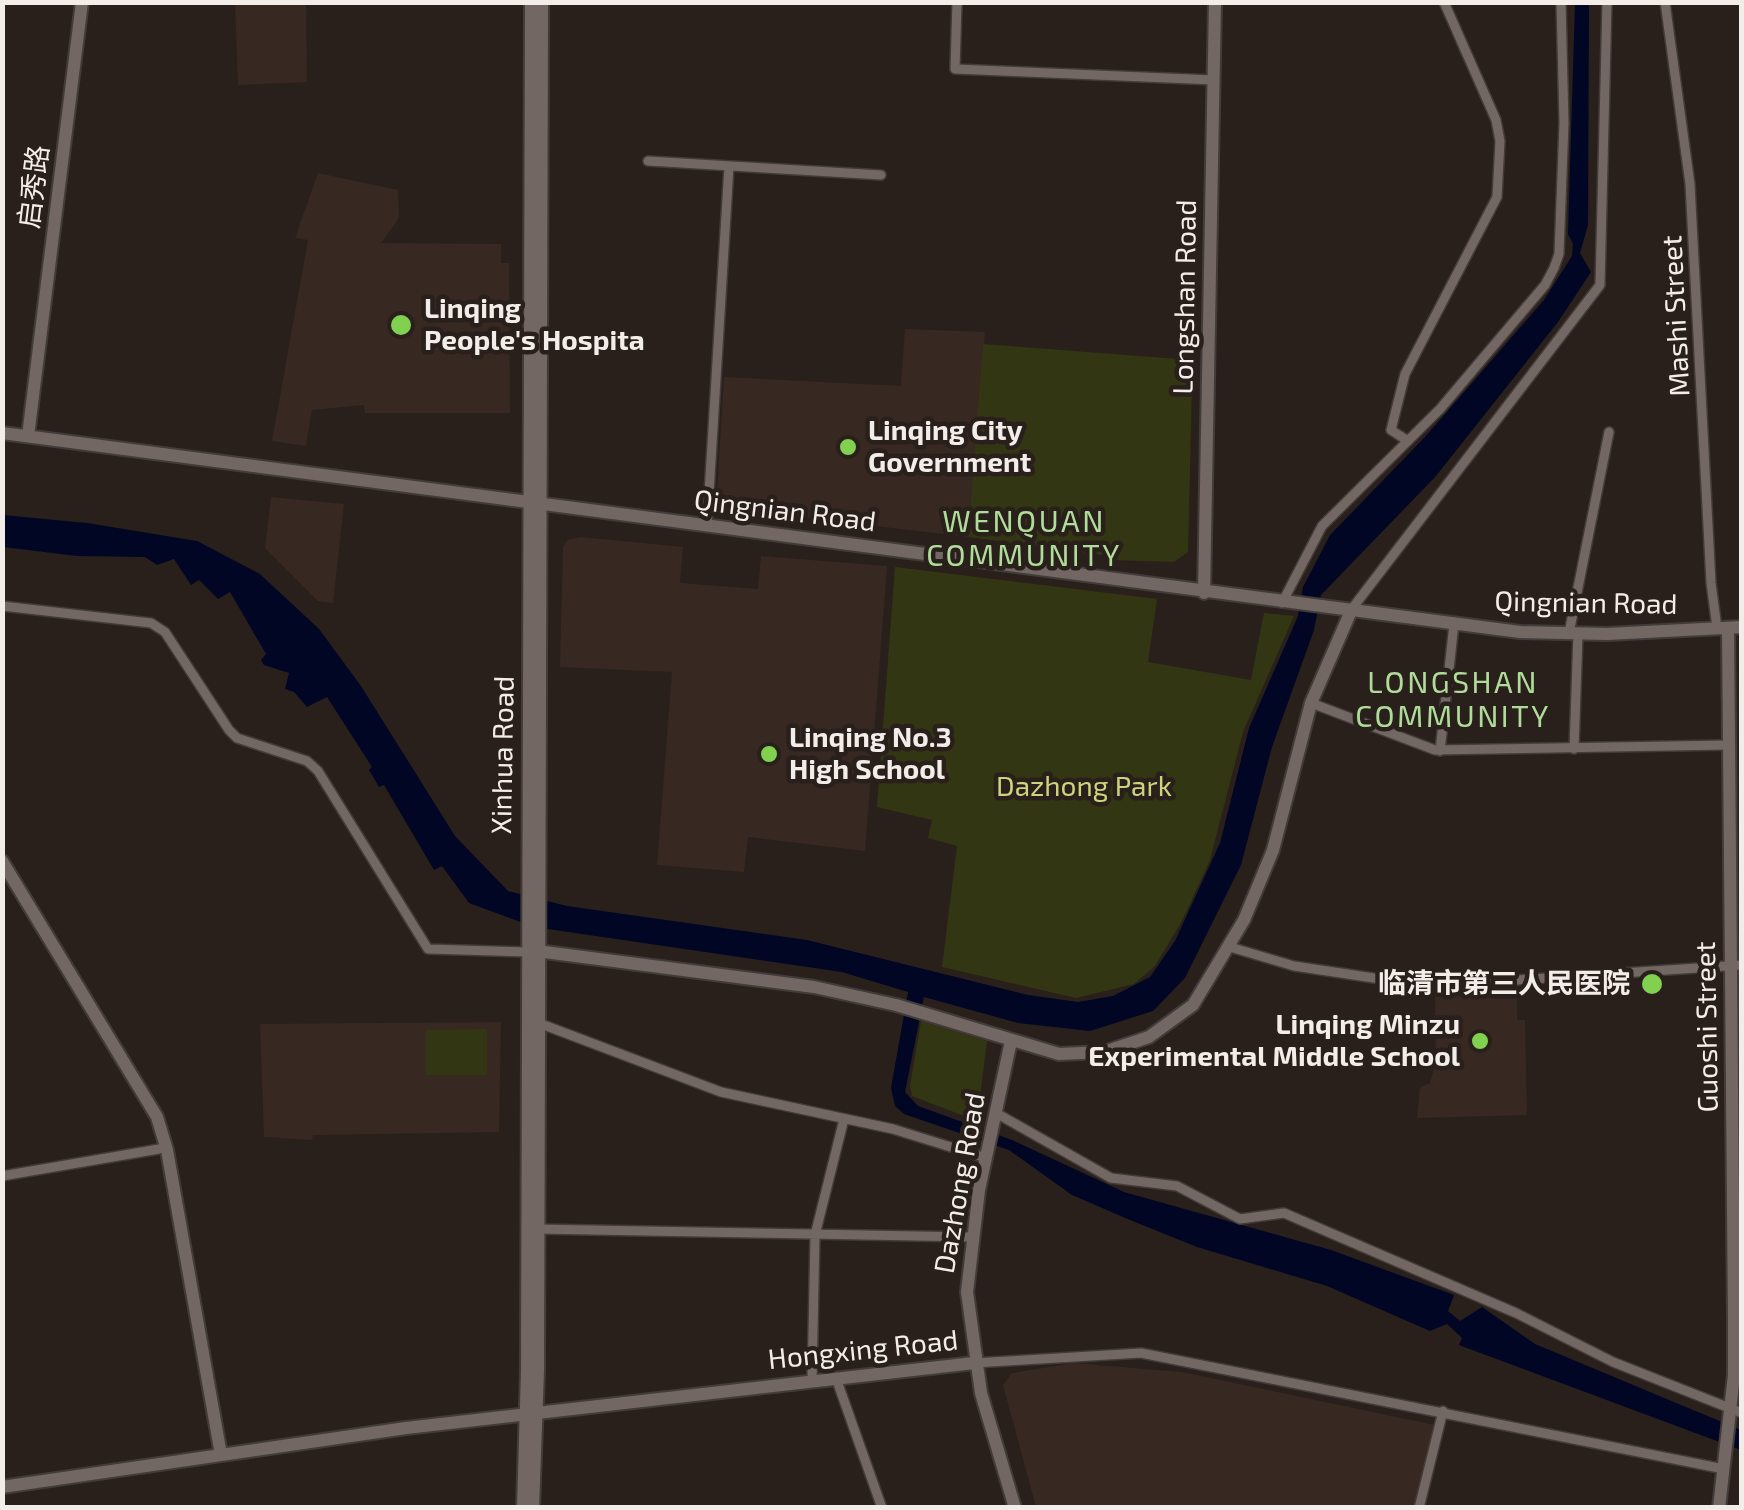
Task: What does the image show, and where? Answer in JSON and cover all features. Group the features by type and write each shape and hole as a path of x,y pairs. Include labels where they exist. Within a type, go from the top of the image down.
{"street":[{"name":"启秀路","path":"28,436 82,2"},
{"name":"Xinhua Road","path":"531,2 536,504"},
{"name":"Xinhua Road","path":"534,1508 531,945 542,2"},
{"path":"957,2 954,69 1214,80"},
{"name":"Longshan Road","path":"1204,593 1215,2"},
{"path":"1408,441 1391,430 1405,374 1497,197 1500,141 1496,120 1444,2"},
{"path":"1282,603 1322,526 1408,441 1545,285 1560,254 1564,123 1560,2"},
{"path":"2,606 150,623 164,632 237,738 307,762 318,771 428,949 531,945 814,988 896,1006 1059,1054 1087,1054 1150,1038 1193,1006 1230,947 1273,850 1311,703 1350,611 1600,285 1608,2"},
{"name":"Mashi Street","path":"1665,2 1692,200 1710,583 1729,628"},
{"path":"648,161 881,175"},
{"path":"707,526 729,166"},
{"path":"1574,749 1574,633 1609,432"},
{"name":"Qingnian Road","path":"2,433 1454,624 1574,633 1729,628"},
{"path":"1440,751 1454,624"},
{"name":"Guoshi Street","path":"1719,1508 1728,1425 1736,1411 1738,1337 1737,965 1728,745 1729,628"},
{"path":"1311,703 1440,751 1728,745"},
{"path":"2,862 157,1117 167,1150 218,1456"},
{"path":"2,874 150,1120 159,1149 218,1456"},
{"name":"Xinhua Road","path":"523,1508 538,1229 536,1022 531,945"},
{"path":"1230,947 1294,966 1427,986 1737,965"},
{"path":"536,1022 721,1092 844,1118 986,1158"},
{"name":"Dazhong Road","path":"1011,1041 971,1238 967,1292 974,1363 1015,1508"},
{"path":"996,1113 1111,1178 1176,1186 1240,1219 1284,1213 1516,1313 1613,1362 1736,1411"},
{"path":"812,1380 816,1234 844,1118"},
{"path":"2,1176 159,1149"},
{"path":"538,1229 971,1238"},
{"name":"Hongxing Road","path":"2,1488 531,1413 974,1363 1141,1352 1724,1469"},
{"path":"836,1378 882,1508"},
{"path":"1419,1508 1443,1411"}],"shaded area":[{"path":"235,3 306,3 307,82 238,85"},
{"name":"Linqing People's Hospita","path":"318,173 398,190 399,218 381,243 501,244 501,263 509,263 510,413 365,413 364,405 312,410 306,446 272,441 308,240 295,238"},
{"name":"Linqing City Government","path":"905,329 985,332 968,537 716,507 724,377 901,386"},
{"path":"271,497 344,504 333,603 318,601 265,548"},
{"name":"Linqing No.3 High School","path":"581,537 683,547 680,583 758,589 761,556 887,566 865,851 748,837 744,872 657,865 672,672 560,667 563,547 567,540"},
{"name":"Linqing Minzu Experimental Middle School","path":"1517,994 1517,1020 1525,1020 1527,1115 1417,1118 1420,1088 1430,1083 1436,1061 1435,996"},
{"path":"501,1022 499,1132 313,1135 312,1140 264,1137 260,1024"},
{"path":"1073,1363 1182,1372 1435,1425 1417,1507 1036,1507 1003,1385 1012,1373"}],"green space":[{"path":"983,344 1178,359 1180,381 1192,381 1188,552 1174,562 1111,560 1111,556 968,537"},
{"name":"Dazhong Park","path":"895,567 1157,599 1148,662 1251,680 1264,613 1294,616 1243,732 1210,860 1182,921 1155,966 1134,984 1076,998 942,967 957,846 928,838 932,820 877,807"},
{"path":"921,1021 987,1041 977,1121 912,1096 910,1086"},
{"path":"487,1029 487,1075 426,1075 426,1030"}],"water":[{"path":"1575,3 1589,3 1588,225 1580,253 1591,272 1558,322 1436,476 1321,595 1314,630 1272,747 1241,865 1185,978 1153,1011 1090,1031 1018,1023 924,997 905,1092 918,1106 1012,1140 1124,1192 1331,1250 1454,1295 1448,1311 1460,1321 1482,1307 1535,1344 1741,1430 1741,1450 1459,1345 1462,1338 1447,1324 1430,1331 1327,1286 1197,1247 1072,1195 1009,1150 904,1114 895,1106 891,1088 908,992 842,972 534,927 469,903 442,866 434,870 384,785 379,787 369,770 372,767 327,697 307,707 294,692 285,689 289,673 264,665 261,660 266,654 230,592 218,599 199,580 191,585 174,559 157,565 145,557 77,556 3,547 3,515 87,523 197,541 260,574 319,629 361,686 455,836 508,891 567,906 807,940 1028,995 1078,1002 1113,996 1150,977 1175,941 1220,843 1249,728 1298,616 1303,587 1330,535 1425,437 1544,300 1572,256 1573,244 1568,234"}],"place":[{"name":"Linqing People's Hospita","path":"401,325"},
{"name":"Linqing City Government","path":"848,447"},
{"name":"Linqing No.3 High School","path":"769,754"},
{"name":"临清市第三人民医院","path":"1652,984"},
{"name":"Linqing Minzu Experimental Middle School","path":"1480,1041"}],"district":[{"name":"WENQUAN COMMUNITY","path":"1024,539"},
{"name":"LONGSHAN COMMUNITY","path":"1453,700"}]}
